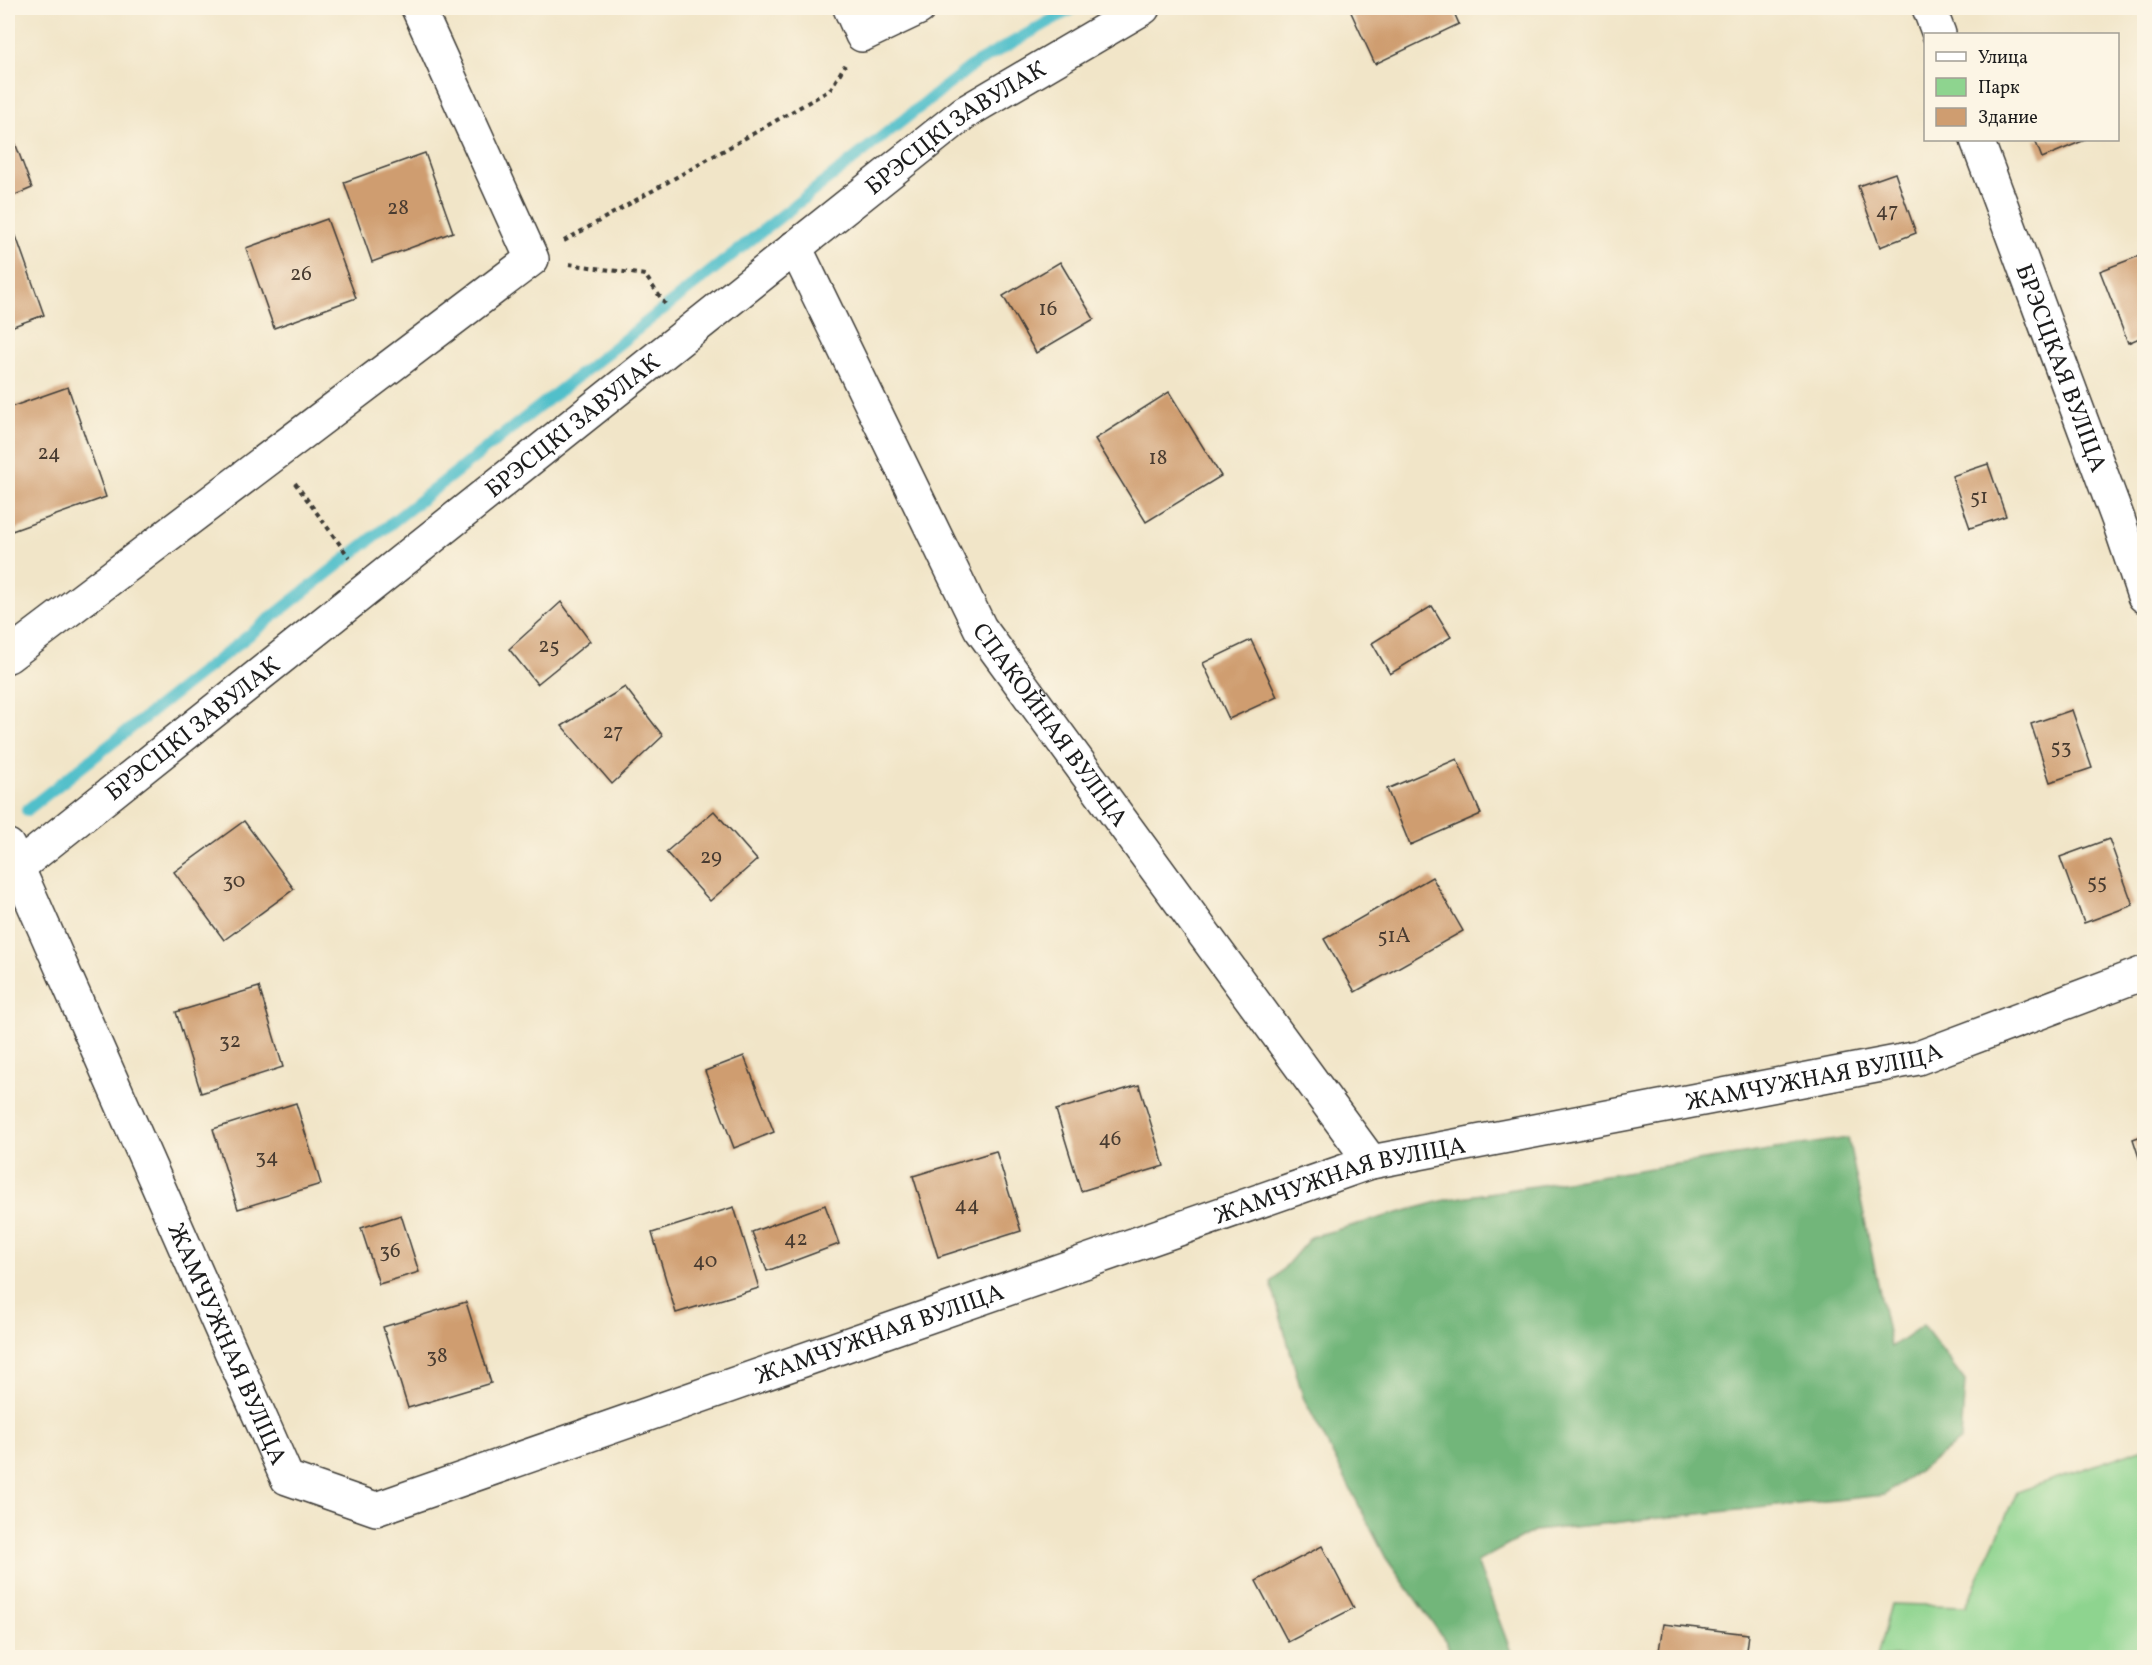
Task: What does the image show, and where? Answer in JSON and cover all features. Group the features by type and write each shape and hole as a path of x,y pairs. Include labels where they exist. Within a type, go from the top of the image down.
{"street":[{"path":"8,656 532,259 418,8"},
{"path":"856,21 919,8"},
{"name":"БРЭСЦКІ ЗАВУЛАК","path":"12,857 370,586 964,113 1143,8"},
{"path":"1929,8 1939,33"},
{"name":"БРЭСЦКАЯ ВУЛІЦА","path":"1977,141 2145,596"},
{"name":"СПАКОЙНАЯ ВУЛІЦА","path":"795,247 980,628 1371,1162"},
{"name":"ЖАМЧУЖНАЯ ВУЛІЦА","path":"12,857 287,1478 376,1509 1371,1162 1918,1058 2145,973"}],"path":[{"path":"532,259 830,90 856,21"},
{"path":"532,259 645,274"},
{"path":"274,454 370,586"}],"green space":[{"path":"1848,1138 1891,1347 1923,1325 1965,1381 1961,1440 1884,1495 1534,1531 1477,1562 1513,1657 1451,1657 1447,1643 1386,1558 1303,1397 1271,1283 1311,1237 1449,1199"},
{"path":"2144,1448 2144,1657 1877,1657 1891,1604 1966,1606 2017,1492"}],"building":[{"path":"1349,8 1452,8 1459,24 1375,64"},
{"path":"8,124 32,188 8,198"},
{"path":"2035,141 2083,141 2042,158"},
{"path":"425,153 453,232 372,262 344,182"},
{"path":"1895,173 1916,233 1880,247 1858,186"},
{"path":"327,219 356,298 274,328 246,248"},
{"path":"16,236 44,315 8,328 8,239"},
{"path":"2144,254 2144,336 2128,343 2100,271"},
{"path":"1060,262 1094,319 1036,353 1003,296"},
{"path":"68,387 106,497 12,531 8,517 8,408"},
{"path":"1169,392 1221,476 1146,522 1095,439"},
{"path":"1988,464 2006,516 1970,528 1952,476"},
{"path":"561,602 590,641 537,684 509,649"},
{"path":"1432,606 1451,637 1390,674 1372,643"},
{"path":"1251,640 1277,697 1229,719 1203,663"},
{"path":"625,687 663,736 612,784 562,726"},
{"path":"2072,710 2092,768 2050,782 2031,724"},
{"path":"1457,759 1481,814 1410,845 1387,789"},
{"path":"714,811 757,860 710,901 666,852"},
{"path":"244,821 294,889 224,940 174,872"},
{"path":"2109,839 2133,905 2084,923 2060,857"},
{"path":"1432,877 1463,931 1355,992 1324,939"},
{"path":"259,987 283,1067 201,1093 176,1012"},
{"path":"744,1056 774,1132 734,1148 705,1071"},
{"path":"1139,1085 1164,1166 1081,1191 1056,1110"},
{"path":"296,1103 321,1184 238,1209 213,1129"},
{"path":"2144,1135 2144,1173 2133,1139"},
{"path":"996,1151 1021,1231 938,1257 913,1176"},
{"path":"825,1205 839,1244 767,1271 752,1232"},
{"path":"734,1207 759,1288 676,1313 652,1233"},
{"path":"401,1215 419,1272 379,1284 361,1228"},
{"path":"466,1302 491,1383 408,1408 383,1327"},
{"path":"1322,1546 1354,1608 1288,1642 1256,1581"},
{"path":"1663,1624 1748,1634 1745,1658 1658,1658"}],"waterway":[{"path":"27,810 973,65 1073,8"}]}
